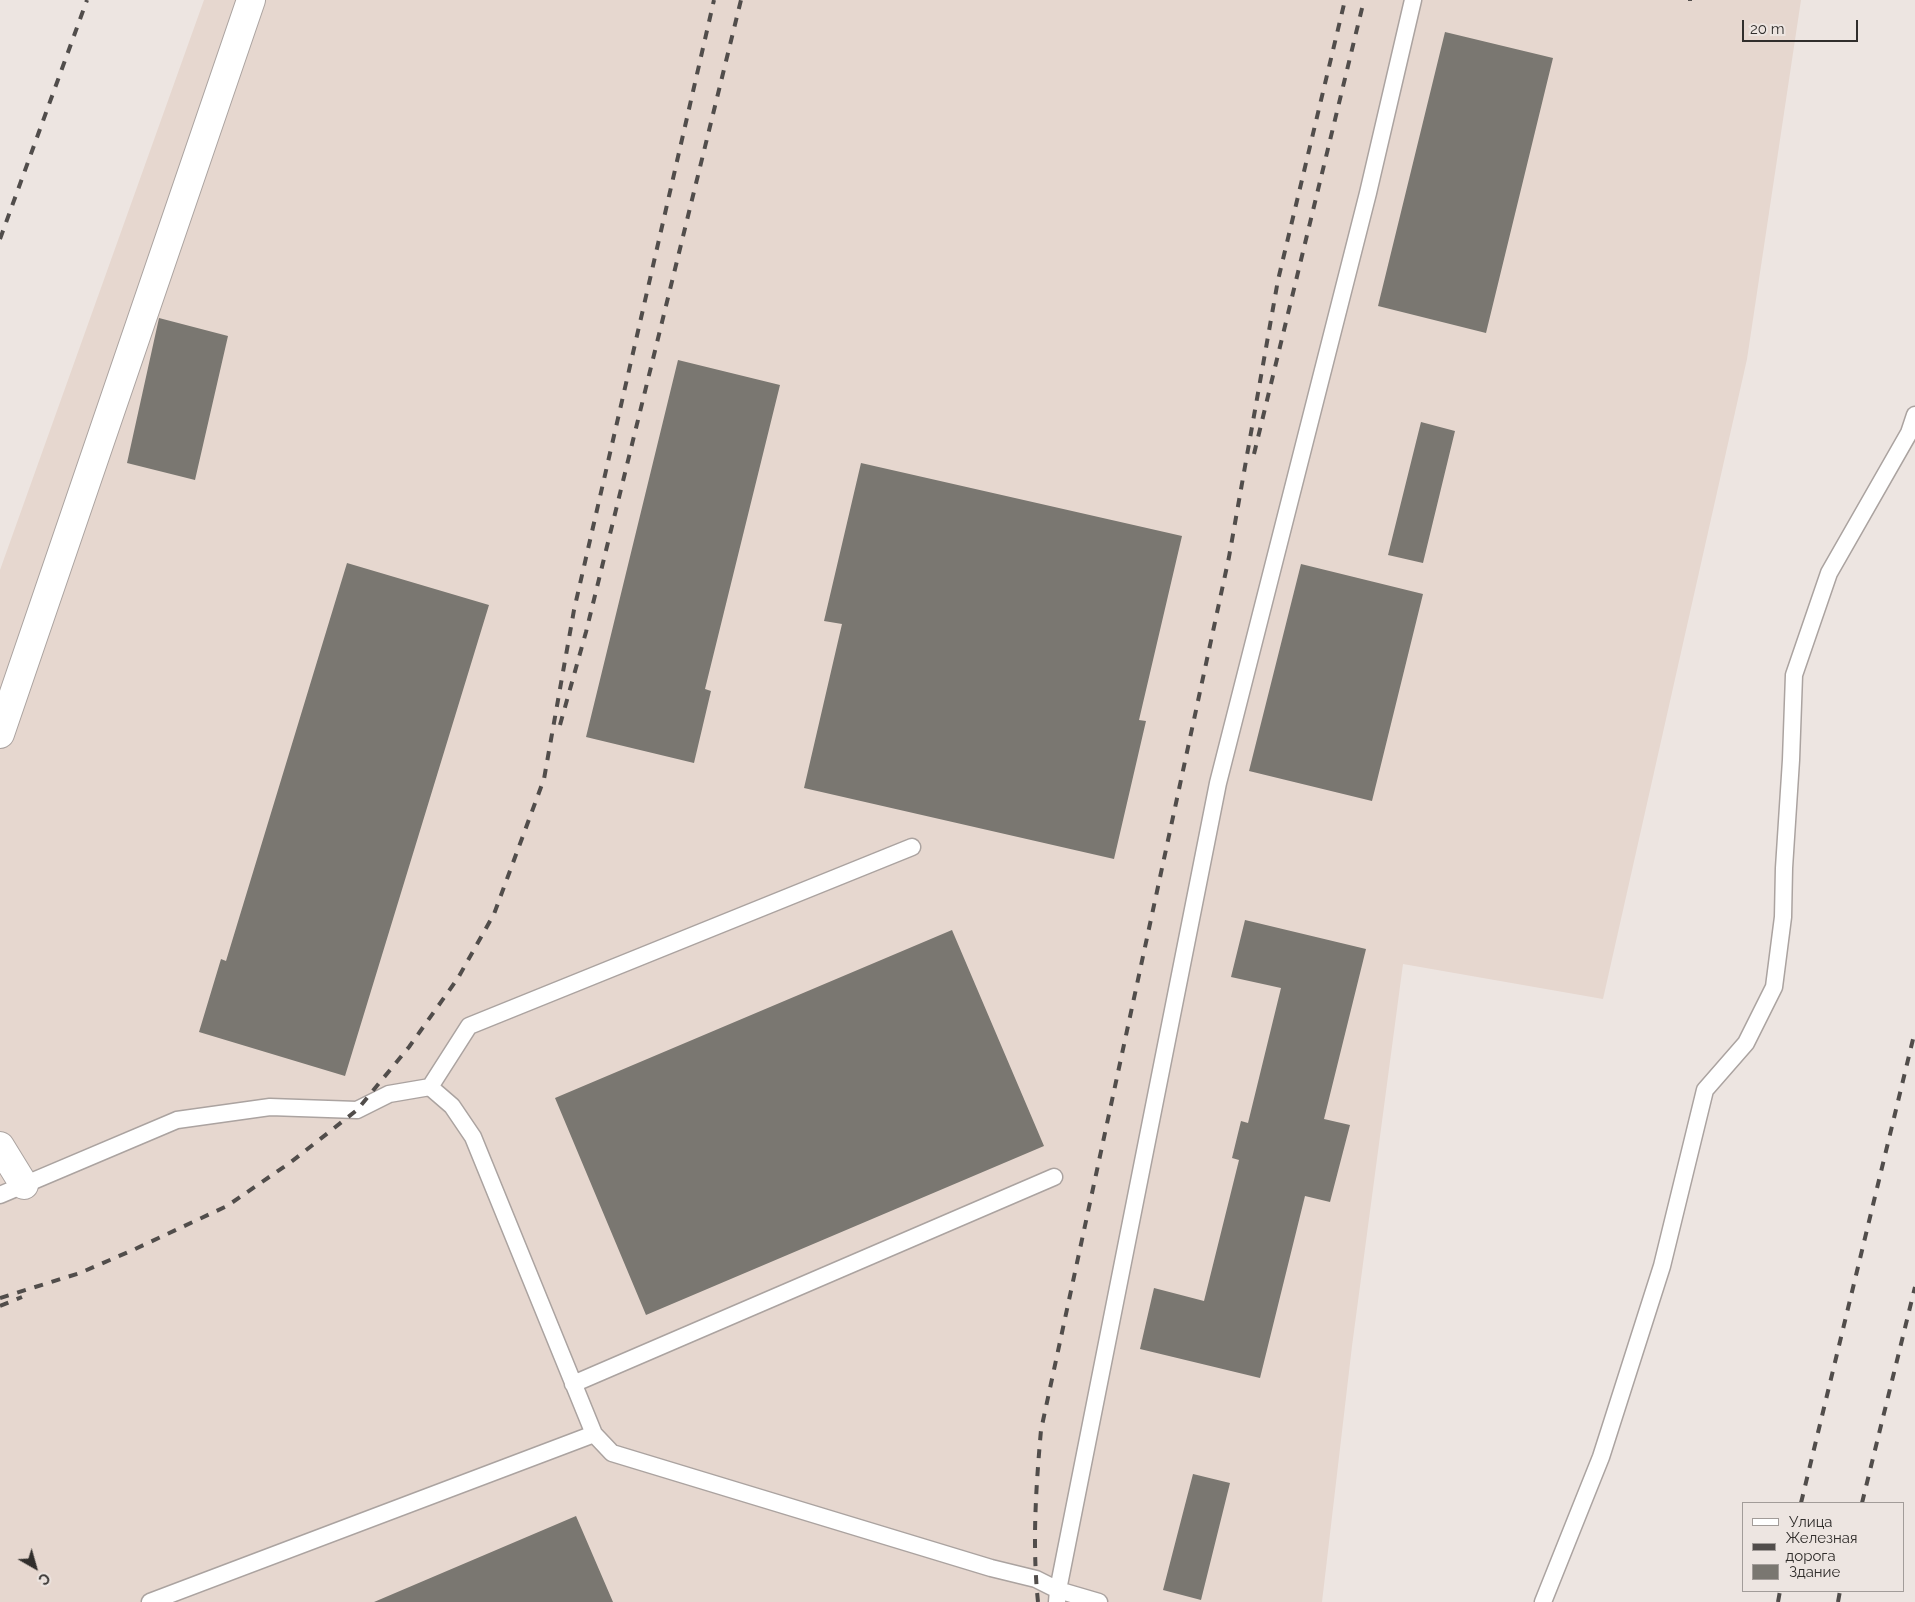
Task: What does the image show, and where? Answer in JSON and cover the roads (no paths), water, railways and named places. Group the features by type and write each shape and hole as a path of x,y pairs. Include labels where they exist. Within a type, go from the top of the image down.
{"street":[{"path":"0,734 251,0"},
{"path":"0,1146 12,1190"}],"lane":[{"path":"1057,1596 1218,783 1365,203 1413,0"},
{"path":"1543,1602 1601,1457 1662,1266 1705,1090 1746,1042 1774,987 1783,917 1784,868 1792,760 1794,675 1829,573 1909,433 1915,415"},
{"path":"12,1190 177,1120 270,1108 357,1110 389,1094 430,1087 469,1026 912,847"},
{"path":"430,1087 452,1106 473,1137 594,1434 612,1453 1036,1580 1057,1596 1099,1602"},
{"path":"573,1384 1054,1177"},
{"path":"150,1602 594,1434"}],"railway":[{"path":"0,239 87,0"},
{"path":"0,1298 80,1273 133,1250 227,1206 291,1162 357,1110 409,1047 458,978 494,914 544,779 574,610 714,0"},
{"path":"560,725 586,632 741,0"},
{"path":"1038,1602 1035,1537 1041,1430 1229,557 1278,280 1345,0"},
{"path":"1254,454 1364,0"},
{"path":"1801,1502 1915,1031"},
{"path":"1862,1502 1915,1287"},
{"path":"0,1306 22,1297"},
{"path":"1778,1602 1780,1592"},
{"path":"1838,1602 1840,1592"}]}
